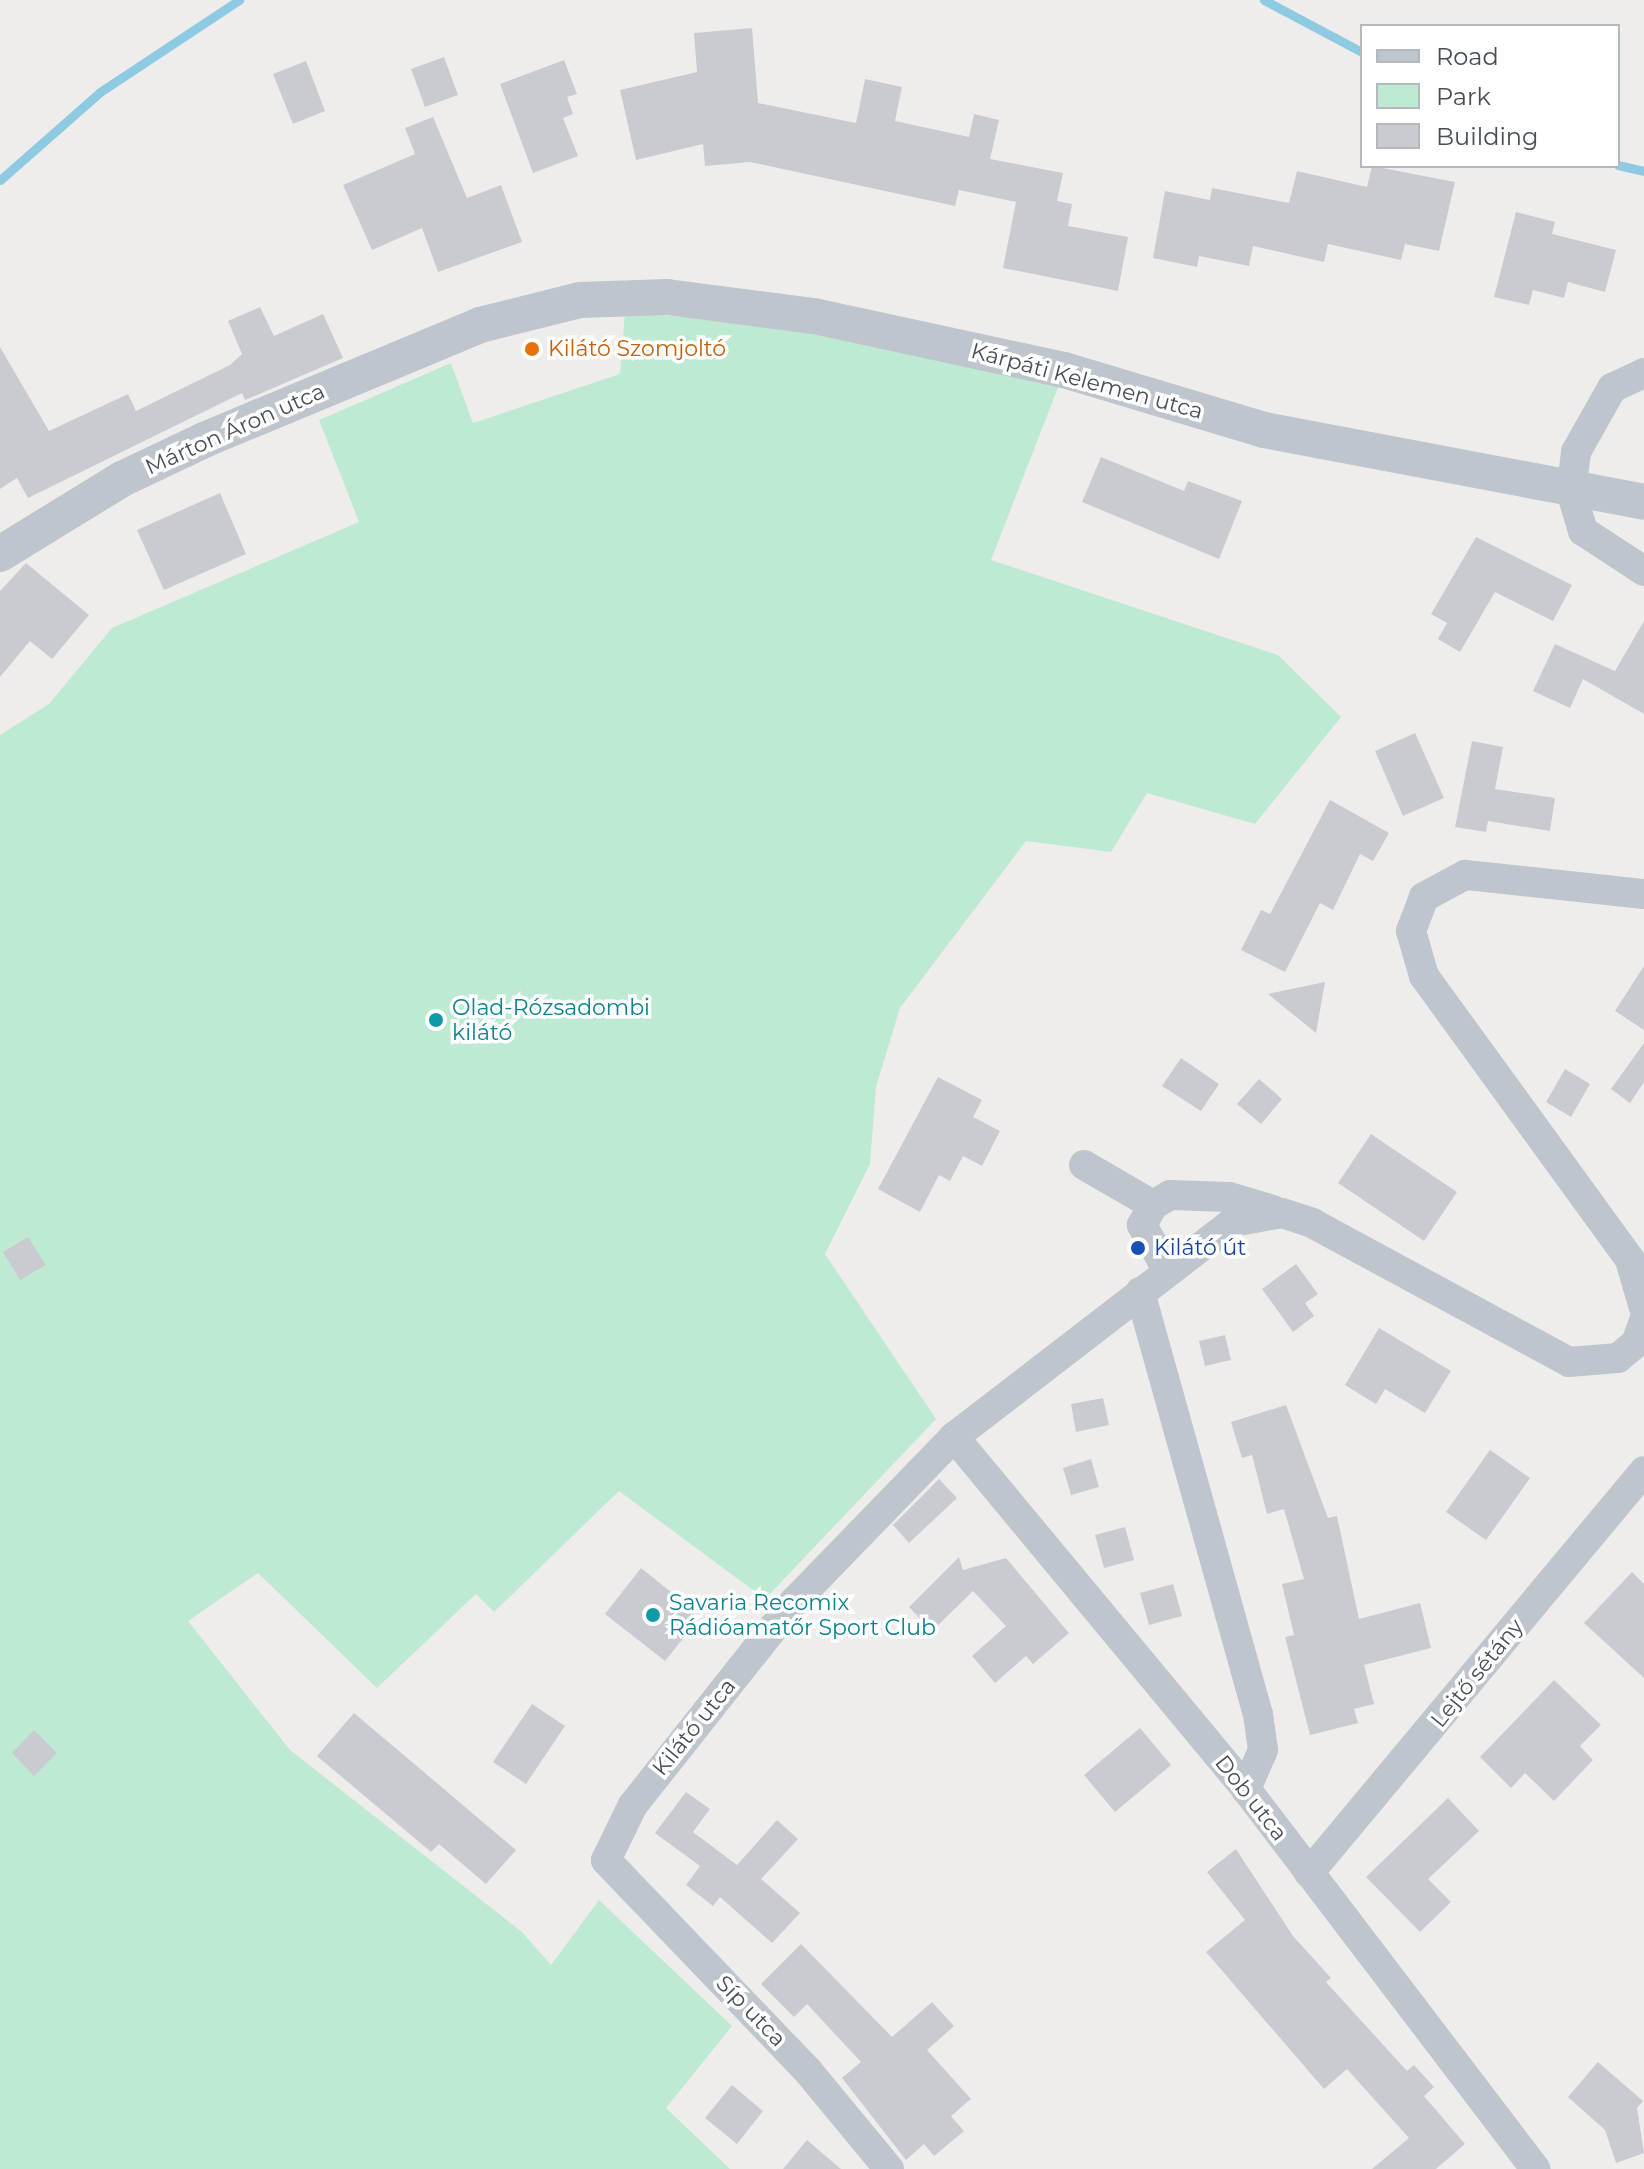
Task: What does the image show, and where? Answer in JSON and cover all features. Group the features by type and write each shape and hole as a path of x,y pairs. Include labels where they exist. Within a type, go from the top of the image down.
{"street":[{"name":"Kárpáti Kelemen utca","path":"480,325 580,300 667,297 814,316 1064,370 1264,430 1571,491 1644,502"},
{"name":"Márton Áron utca","path":"0,554 149,466 480,325"},
{"path":"1644,373 1612,388 1576,452 1571,491 1583,531 1644,571"},
{"path":"1644,894 1465,875 1424,897 1411,931 1424,976 1630,1260 1644,1308"},
{"path":"1084,1165 1153,1205"},
{"path":"1168,1271 1142,1225 1153,1205 1170,1195 1229,1197 1282,1213 1569,1362 1618,1358 1636,1343 1644,1321"},
{"path":"954,1437 1233,1222 1282,1213"},
{"path":"1140,1292 1258,1714 1263,1750 1246,1789"},
{"name":"Kilátó utca","path":"606,1860 633,1805 794,1602 954,1437"},
{"name":"Dob utca","path":"954,1437 1246,1789 1536,2169"},
{"name":"Lejtő sétány","path":"1309,1873 1644,1471"},
{"name":"Síp utca","path":"606,1860 808,2071 889,2169"}],"green space":[{"path":"625,312 806,327 1059,385 991,560 1278,655 1341,717 1255,824 1147,793 1111,852 1026,841 900,1008 876,1087 870,1164 825,1254 936,1419 765,1599 619,1491 494,1612 476,1594 377,1688 258,1573 188,1621 290,1750 522,1932 551,1965 599,1900 732,2026 666,2108 730,2169 0,2169 0,735 49,704 112,628 359,522 319,420 451,363 473,423 620,374"}],"building":[{"path":"752,28 758,103 856,123 865,79 902,87 895,121 969,137 974,114 999,120 990,159 1063,173 1057,201 1072,204 1068,226 1128,237 1118,291 1003,268 1016,202 959,190 955,206 750,162 705,166 703,144 636,160 620,90 697,72 694,33"},
{"path":"444,57 458,95 425,107 411,69"},
{"path":"564,60 577,94 567,97 573,114 563,118 578,156 533,173 500,84"},
{"path":"306,61 325,111 293,124 273,74"},
{"path":"433,117 467,198 501,185 522,242 438,272 422,228 372,250 343,185 415,154 405,128"},
{"path":"1372,168 1455,182 1439,251 1405,244 1401,260 1328,244 1324,262 1253,246 1249,266 1199,256 1197,267 1153,258 1165,191 1210,200 1212,188 1289,203 1297,171 1367,187"},
{"path":"1516,212 1555,222 1552,234 1616,250 1605,292 1568,282 1564,298 1533,290 1529,305 1494,297"},
{"path":"260,307 274,336 323,314 343,358 245,400 242,393 28,498 17,478 0,489 0,347 49,431 128,394 136,411 230,365 242,354 228,321"},
{"path":"1101,457 1184,491 1188,481 1242,501 1219,559 1082,502"},
{"path":"220,493 246,554 164,590 137,530"},
{"path":"1476,537 1572,585 1553,621 1495,592 1460,652 1438,639 1447,623 1431,614"},
{"path":"26,563 89,615 52,659 30,641 0,677 0,591"},
{"path":"1644,621 1644,714 1583,679 1570,708 1533,691 1555,644 1615,671"},
{"path":"1415,733 1444,798 1403,816 1375,751"},
{"path":"1472,741 1503,747 1495,789 1555,798 1550,831 1488,821 1486,832 1455,827"},
{"path":"1330,800 1389,833 1373,861 1360,854 1333,910 1320,903 1285,972 1241,950 1261,910 1270,914"},
{"path":"1644,966 1644,1030 1615,1011"},
{"path":"1325,982 1316,1033 1268,994"},
{"path":"1644,1043 1644,1082 1630,1103 1611,1089"},
{"path":"1181,1058 1219,1084 1201,1111 1162,1086"},
{"path":"1565,1069 1590,1084 1571,1117 1546,1102"},
{"path":"938,1077 982,1100 973,1117 1000,1131 982,1166 963,1156 950,1181 939,1175 920,1212 878,1189"},
{"path":"1259,1079 1282,1099 1261,1124 1237,1104"},
{"path":"1371,1134 1457,1192 1424,1241 1338,1183"},
{"path":"28,1237 46,1265 20,1280 3,1252"},
{"path":"1296,1264 1318,1294 1305,1303 1314,1316 1293,1332 1262,1289"},
{"path":"1379,1328 1451,1371 1425,1413 1385,1389 1376,1404 1345,1385"},
{"path":"1225,1335 1231,1360 1205,1366 1199,1341"},
{"path":"1103,1398 1109,1425 1076,1432 1071,1404"},
{"path":"1286,1405 1328,1518 1337,1516 1359,1619 1420,1603 1431,1648 1364,1665 1374,1704 1354,1709 1358,1723 1310,1735 1285,1637 1294,1635 1282,1584 1304,1579 1284,1509 1267,1514 1252,1455 1242,1458 1231,1422"},
{"path":"1490,1450 1530,1478 1486,1540 1446,1512"},
{"path":"1091,1459 1099,1487 1071,1495 1063,1468"},
{"path":"939,1479 957,1498 909,1543 893,1525"},
{"path":"1125,1527 1134,1560 1104,1568 1095,1535"},
{"path":"959,1557 963,1570 1006,1558 1069,1633 1033,1664 1026,1656 995,1683 972,1656 1006,1626 973,1591 932,1631 909,1607"},
{"name":"Savaria Recomix Rádióamatőr Sport Club","path":"641,1568 701,1616 665,1661 605,1614"},
{"path":"1632,1572 1644,1584 1644,1678 1584,1623"},
{"path":"1173,1584 1182,1616 1149,1625 1140,1593"},
{"path":"1554,1680 1601,1725 1580,1746 1593,1760 1554,1801 1525,1773 1511,1788 1480,1757"},
{"path":"532,1704 565,1726 526,1784 493,1762"},
{"path":"354,1713 516,1850 486,1884 439,1844 431,1852 317,1756"},
{"path":"1140,1728 1171,1765 1115,1812 1084,1775"},
{"path":"34,1730 57,1753 34,1776 12,1753"},
{"path":"686,1792 710,1809 693,1832 737,1865 777,1820 798,1839 761,1879 800,1913 772,1943 720,1897 713,1906 686,1885 700,1866 655,1833"},
{"path":"1448,1798 1479,1831 1428,1879 1451,1902 1420,1932 1366,1877"},
{"path":"1236,1849 1293,1936 1331,1978 1326,1982 1407,2071 1414,2065 1434,2087 1424,2096 1465,2144 1436,2169 1372,2169 1409,2138 1347,2069 1324,2089 1206,1952 1245,1920 1207,1872"},
{"path":"801,1944 892,2037 932,2002 954,2026 927,2050 971,2099 951,2116 964,2131 934,2156 924,2144 906,2160 842,2078 861,2062 807,2004 794,2017 761,1984"},
{"path":"1598,2062 1643,2101 1637,2108 1644,2153 1616,2163 1605,2130 1568,2097"},
{"path":"732,2085 763,2111 737,2144 705,2118"},
{"path":"807,2140 841,2169 783,2169"}],"waterway":[{"path":"0,180 100,92 239,0"},
{"path":"1264,0 1360,51"},
{"path":"1620,165 1644,171"}],"place":[{"name":"Kilátó Szomjoltó","path":"532,349"},
{"name":"Olad-Rózsadombi kilátó","path":"436,1020"},
{"name":"Kilátó út","path":"1138,1248"},
{"name":"Savaria Recomix Rádióamatőr Sport Club","path":"653,1615"}]}
